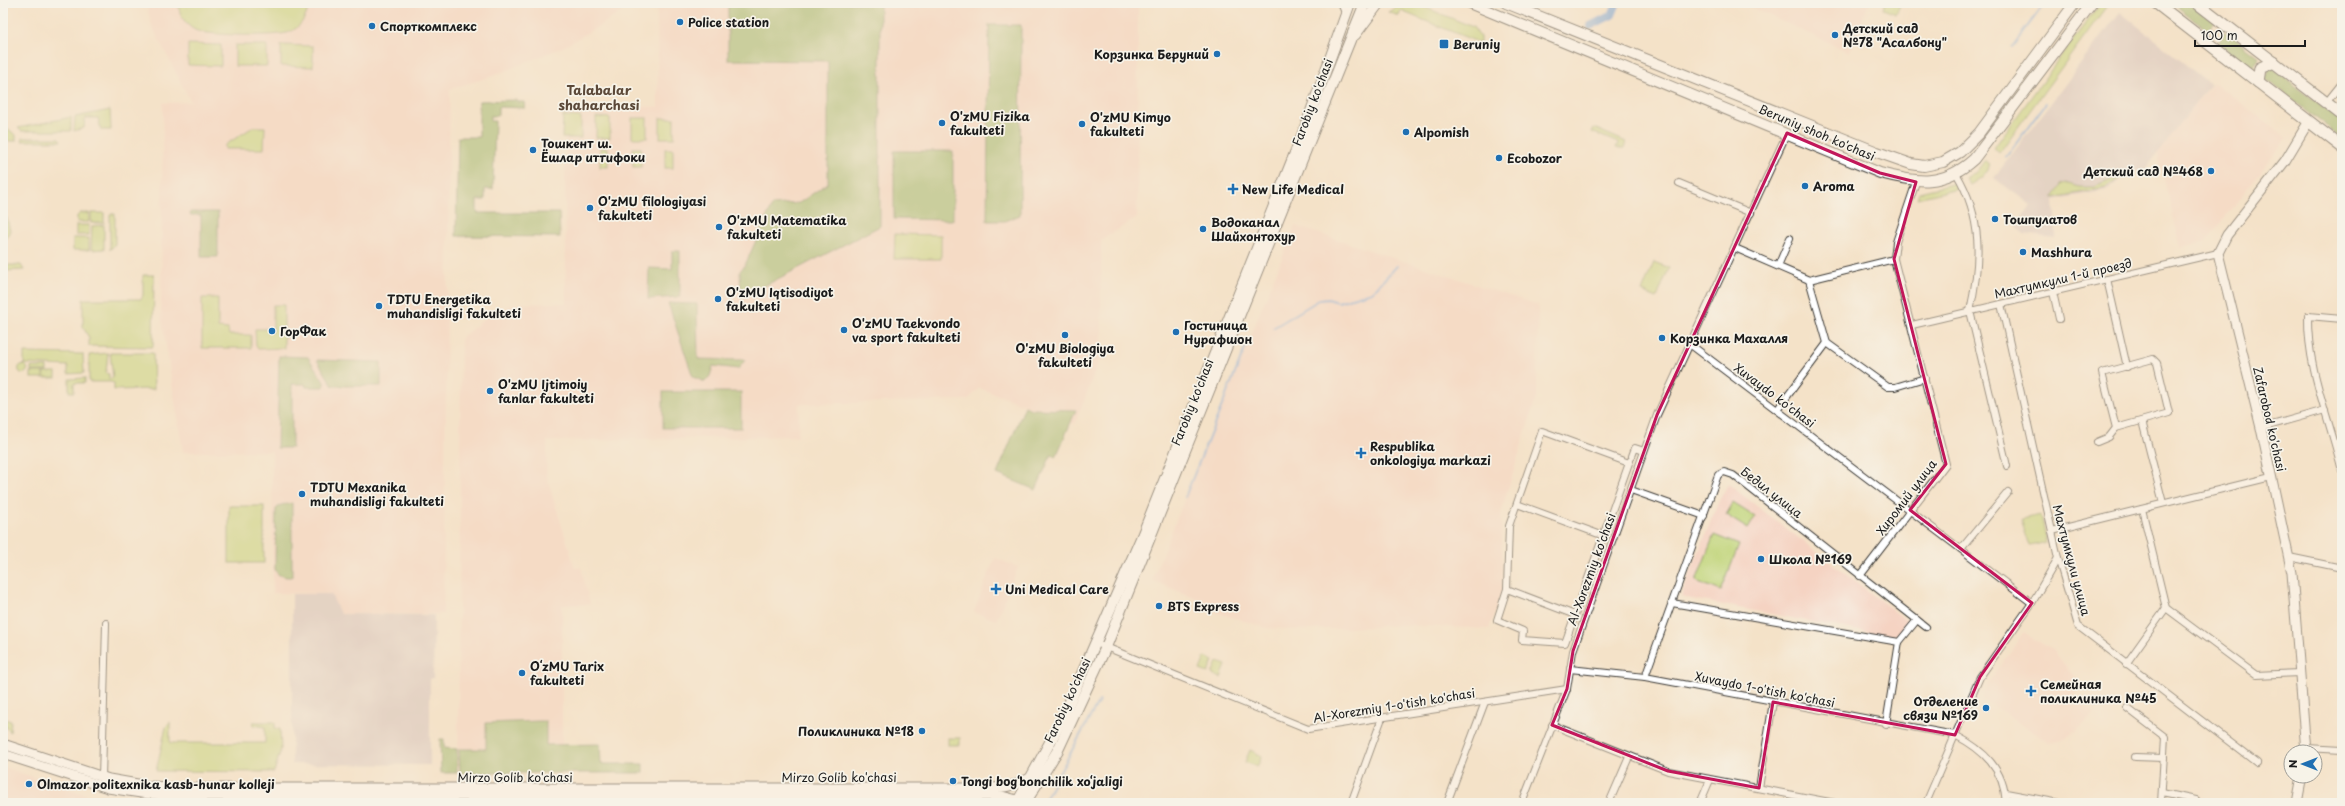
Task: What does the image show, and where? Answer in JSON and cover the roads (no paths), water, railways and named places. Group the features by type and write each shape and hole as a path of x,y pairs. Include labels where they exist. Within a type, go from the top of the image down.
{"highway":[{"path":"2156,3 2342,146"},
{"path":"2198,3 2342,115"},
{"path":"2258,82 2260,68 2274,62"}],"main road":[{"name":"Farobiy ko'chasi","path":"1022,799 1030,778 1061,722 1164,482 1305,128 1345,13 1350,3"},
{"name":"Farobiy ko'chasi","path":"1022,799 1058,750 1106,647 1365,3"},
{"path":"1349,43 1379,3"},
{"name":"Beruniy shoh ko'chasi","path":"1469,3 1787,132 1880,173 1916,182 1938,180 1956,173 1982,151 2092,3"},
{"name":"Beruniy shoh ko'chasi","path":"1506,3 1815,128 1911,164 1929,165 1947,160 1964,149 1978,133 2075,3"},
{"path":"1774,112 1787,132 1815,128"},
{"path":"2218,253 2227,235 2285,161 2309,121"},
{"name":"Zafarobod ko'chasi","path":"2218,253 2261,428 2289,557 2306,744"},
{"name":"Mirzo Golib ko'chasi","path":"3,744 102,782"},
{"name":"Mirzo Golib ko'chasi","path":"3,754 102,782 149,786 193,798 395,796 1002,796 1022,799"},
{"name":"Mirzo Golib ko'chasi","path":"809,796 1006,788 1018,785 1030,778"},
{"path":"2298,802 2301,784"},
{"path":"1006,788 1022,799"}],"street":[{"path":"1341,3 1345,13"},
{"path":"2326,103 2342,83"},
{"path":"1691,345 1787,132"},
{"path":"1956,173 1968,192 1978,229 1974,294 1970,311 2007,466"},
{"name":"Хиромий улица","path":"1860,576 1946,464 1912,325 1894,259 1896,242 1916,182"},
{"path":"1679,183 1751,213"},
{"path":"1778,266 1790,238"},
{"path":"1734,248 1809,280 1894,259"},
{"name":"Махтумкули 1-й проезд","path":"1912,325 2218,253"},
{"path":"2107,279 2127,367"},
{"path":"1809,280 1827,343 1888,387 1895,387 1925,378"},
{"path":"2053,292 2059,319"},
{"name":"Махтумкули улица","path":"2001,304 2058,558 2078,626 2257,763"},
{"path":"2342,319 2308,316 2308,341 2342,471"},
{"path":"1776,410 1827,343"},
{"name":"Xuvaydo ko'chasi","path":"1691,345 2032,602"},
{"name":"Al-Xorezmiy ko'chasi","path":"1522,803 1567,689 1573,651 1657,415 1691,345"},
{"path":"2097,442 2109,437 2116,428 2169,413 2156,359 2102,373 2116,428"},
{"path":"2261,428 2325,410"},
{"path":"2142,421 2163,504"},
{"path":"1631,460 1542,431 1509,526 1507,589 1498,620 1523,631 1522,640 1565,643 1576,615 1631,460 1635,448 1644,451"},
{"name":"Бедил улица","path":"1645,677 1718,475 1728,472 1926,627"},
{"path":"2052,530 2271,477"},
{"path":"1631,490 1704,516"},
{"path":"1961,549 2008,492"},
{"path":"1517,504 1604,536"},
{"path":"2142,508 2166,608 2256,675 2300,673"},
{"path":"2289,557 2342,568"},
{"path":"1926,803 1980,677 2032,602 2058,558"},
{"path":"1507,589 1576,615"},
{"path":"1672,602 1899,642"},
{"path":"2126,664 2166,608"},
{"path":"1886,724 1899,642 1917,620"},
{"path":"102,782 106,623"},
{"name":"Al-Xorezmiy 1-o'tish ko'chasi","path":"1096,643 1268,712 1302,728 1316,729 1567,689"},
{"name":"Xuvaydo 1-o'tish ko'chasi","path":"1570,669 1645,677 1886,724 1955,735"},
{"path":"1447,803 1485,702"},
{"path":"1759,788 1773,702"},
{"path":"2127,708 2165,737 2161,803"},
{"path":"1350,803 1382,718"},
{"path":"1552,725 1629,757 1668,771 1831,803"},
{"path":"1955,735 1985,754 1999,773 2006,793 2006,803"},
{"path":"2323,750 2342,750"},
{"path":"1609,803 1629,757"},
{"path":"2135,757 2164,758"},
{"path":"1700,803 1710,780"},
{"path":"2006,793 2060,803"},
{"path":"2162,793 2196,800"}],"waterway":[{"path":"1590,26 1612,15 1617,3"},
{"path":"2012,47 2045,3"},
{"path":"2006,157 2046,103"},
{"path":"1273,328 1319,300 1328,299 1338,302 1372,292 1397,266"},
{"path":"1185,497 1246,346"},
{"path":"1043,803 1099,701"}],"place":[{"name":"Police station","path":"680,22"},
{"name":"Спорткомплекс","path":"372,26"},
{"name":"Детский сад №78 \"Асалбону\"","path":"1835,35"},
{"name":"Beruniy","path":"1444,44"},
{"name":"Корзинка Беруний","path":"1217,54"},
{"name":"O'zMU Fizika fakulteti","path":"942,123"},
{"name":"O'zMU Kimyo fakulteti","path":"1082,124"},
{"name":"Alpomish","path":"1406,132"},
{"name":"Тошкент ш. Ёшлар иттифоки","path":"533,150"},
{"name":"Ecobozor","path":"1499,158"},
{"name":"Детский сад №468","path":"2211,171"},
{"name":"Aroma","path":"1805,186"},
{"name":"New Life Medical","path":"1233,189"},
{"name":"O'zMU filologiyasi fakulteti","path":"590,208"},
{"name":"Тошпулатов","path":"1995,219"},
{"name":"O'zMU Matematika fakulteti","path":"719,227"},
{"name":"Водоканал Шайхонтохур","path":"1203,229"},
{"name":"Mashhura","path":"2023,252"},
{"name":"O'zMU Iqtisodiyot fakulteti","path":"718,299"},
{"name":"TDTU Energetika muhandisligi fakulteti","path":"379,306"},
{"name":"O'zMU Taekvondo va sport fakulteti","path":"844,330"},
{"name":"ГорФак","path":"272,331"},
{"name":"Гостиница Нурафшон","path":"1176,332"},
{"name":"O'zMU Biologiya fakulteti","path":"1065,335"},
{"name":"Корзинка Махалля","path":"1662,338"},
{"name":"O'zMU Ijtimoiy fanlar fakulteti","path":"490,391"},
{"name":"Respublika onkologiya markazi","path":"1361,453"},
{"name":"TDTU Mexanika muhandisligi fakulteti","path":"302,494"},
{"name":"Школа №169","path":"1761,559"},
{"name":"Uni Medical Care","path":"996,589"},
{"name":"BTS Express","path":"1159,606"},
{"name":"OʻzMU Tarix fakulteti","path":"522,673"},
{"name":"Семейная поликлиника №45","path":"2031,691"},
{"name":"Отделение связи №169","path":"1986,708"},
{"name":"Поликлиника №18","path":"922,731"},
{"name":"Tongi bog‘bonchilik xo‘jaligi","path":"953,781"},
{"name":"Оlmazor politexnika kasb-hunar kolleji","path":"29,784"}],"district":[{"name":"Talabalar shaharchasi","path":"599,96"}]}
